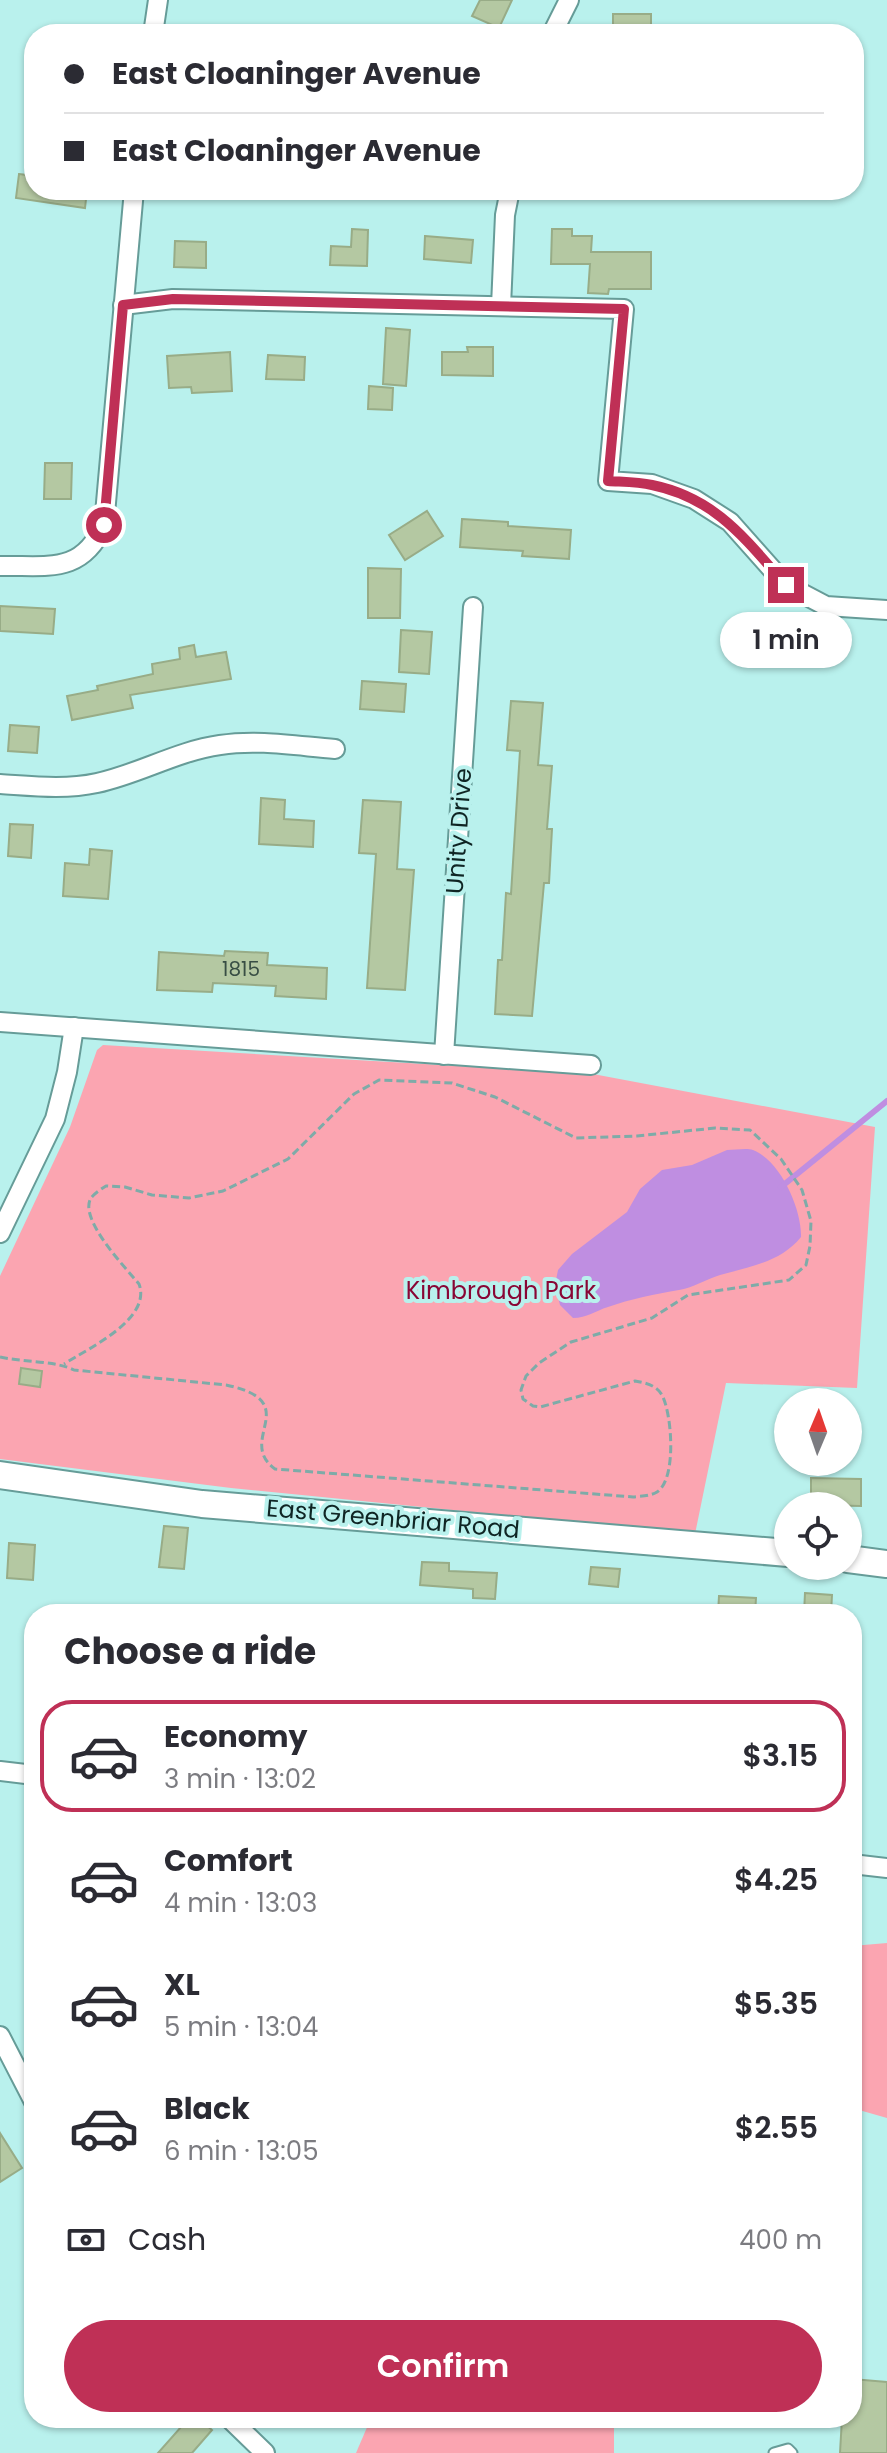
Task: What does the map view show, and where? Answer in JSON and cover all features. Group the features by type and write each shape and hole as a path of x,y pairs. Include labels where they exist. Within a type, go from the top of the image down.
{"street":[{"path":"154,24 158,0"},
{"path":"557,24 569,0"},
{"path":"0,566 54,565 76,560 94,546 104,525 133,200"},
{"path":"501,306 508,200"},
{"path":"123,305 173,299 624,309 608,481 652,484 694,499 730,522 786,585 826,606 887,610"},
{"name":"Unity Drive","path":"444,1055 473,607"},
{"path":"0,784 73,787 100,783 180,754 220,745 255,742 335,749"},
{"path":"0,1022 591,1065"},
{"path":"0,1233 55,1119 74,1027"},
{"name":"East Greenbriar Road","path":"0,1475 202,1504 774,1552"},
{"path":"862,1561 887,1564"},
{"path":"0,1771 24,1774"},
{"path":"862,1865 887,1868"},
{"path":"0,2036 24,2083"},
{"path":"239,2428 265,2453"}],"lane":[{"path":"774,2453 788,2449 792,2453"}],"path":[{"path":"0,1357 24,1363 64,1364 74,1370 247,1389 261,1398 268,1412 261,1451 266,1463 275,1469 633,1497 656,1493 665,1484 671,1427 661,1394 651,1384 635,1381 540,1407 523,1399 521,1390 526,1376 539,1363 571,1342 652,1318 688,1295 789,1280 806,1265 811,1221 802,1190 781,1159 750,1130 715,1128 576,1138 495,1097 452,1083 379,1080 354,1094 288,1159 223,1191 189,1198 106,1186 91,1198 88,1209 97,1231 139,1284 143,1294 139,1307 129,1321 64,1364"}],"green space":[{"name":"Kimbrough Park","path":"103,1045 593,1074 875,1127 857,1388 726,1383 695,1534 231,1488 0,1459 0,1276 70,1127 97,1050"},
{"path":"887,1943 887,2118 862,2111 862,1945"},
{"path":"367,2428 614,2428 614,2453 356,2453"}],"shaded area":[{"path":"727,1150 753,1150 772,1164 794,1201 801,1237 784,1252 764,1262 684,1289 634,1299 573,1318 560,1305 555,1285 558,1270 572,1254 627,1212 640,1189 662,1170 692,1165"}],"building":[{"path":"480,0 512,0 501,24 490,24 472,16"},
{"path":"613,14 651,14 651,24 613,24"},
{"path":"19,174 24,175 24,199 16,198"},
{"path":"30,200 86,200 85,208"},
{"path":"352,229 368,230 367,266 330,265 331,246 351,247"},
{"path":"552,229 572,229 572,236 592,236 591,252 651,252 651,289 609,289 608,294 588,293 590,264 551,264"},
{"path":"425,236 473,240 471,263 424,259"},
{"path":"175,241 206,242 206,268 174,267"},
{"path":"386,328 410,330 406,386 383,384"},
{"path":"467,347 493,347 493,376 442,375 442,352 468,352"},
{"path":"230,352 232,391 192,393 191,387 169,388 167,356"},
{"path":"268,355 305,357 304,380 266,379"},
{"path":"369,386 393,388 392,410 368,409"},
{"path":"45,463 72,463 71,499 44,499"},
{"path":"427,511 443,536 405,560 389,535"},
{"path":"462,519 571,530 569,559 522,556 523,551 460,547"},
{"path":"368,568 401,569 400,618 368,618"},
{"path":"0,606 55,609 53,634 0,631"},
{"path":"401,630 432,632 429,674 399,672"},
{"path":"194,645 196,657 226,652 231,679 130,695 133,708 72,720 67,696 153,674 152,664 180,659 179,648"},
{"path":"362,681 406,684 404,712 360,709"},
{"path":"511,701 543,703 538,765 552,766 547,829 552,829 549,883 544,883 532,1016 495,1014 506,893 511,894 520,751 507,750"},
{"path":"10,725 39,727 37,753 8,751"},
{"path":"261,798 285,800 284,819 314,821 313,847 259,844"},
{"path":"363,800 401,802 397,869 414,870 405,990 367,988 376,854 359,853"},
{"path":"10,824 33,825 31,858 8,856"},
{"path":"90,849 112,851 108,899 63,896 65,863 89,865"},
{"path":"225,951 268,953 267,965 327,968 326,999 275,996 276,986 213,983 212,992 157,990 159,952 224,956"},
{"path":"21,1368 42,1371 40,1387 19,1384"},
{"path":"811,1478 861,1479 861,1492 811,1492"},
{"path":"164,1526 188,1528 184,1569 159,1567"},
{"path":"9,1543 35,1545 33,1580 7,1578"},
{"path":"422,1562 449,1563 449,1571 497,1573 495,1599 473,1598 473,1589 420,1585"},
{"path":"591,1567 620,1569 618,1587 589,1584"},
{"path":"805,1593 832,1595 832,1604 804,1604"},
{"path":"719,1596 756,1598 756,1604 719,1604"},
{"path":"0,2133 22,2168 0,2182"},
{"path":"862,2380 887,2382 887,2453 840,2453 841,2428 862,2428"},
{"path":"180,2428 212,2430 192,2453 158,2453"}],"waterway":[{"path":"781,1187 887,1101"}],"route":[{"path":"104,525 123,305 173,299 624,309 608,481 652,484 694,499 730,522 786,585"}]}
